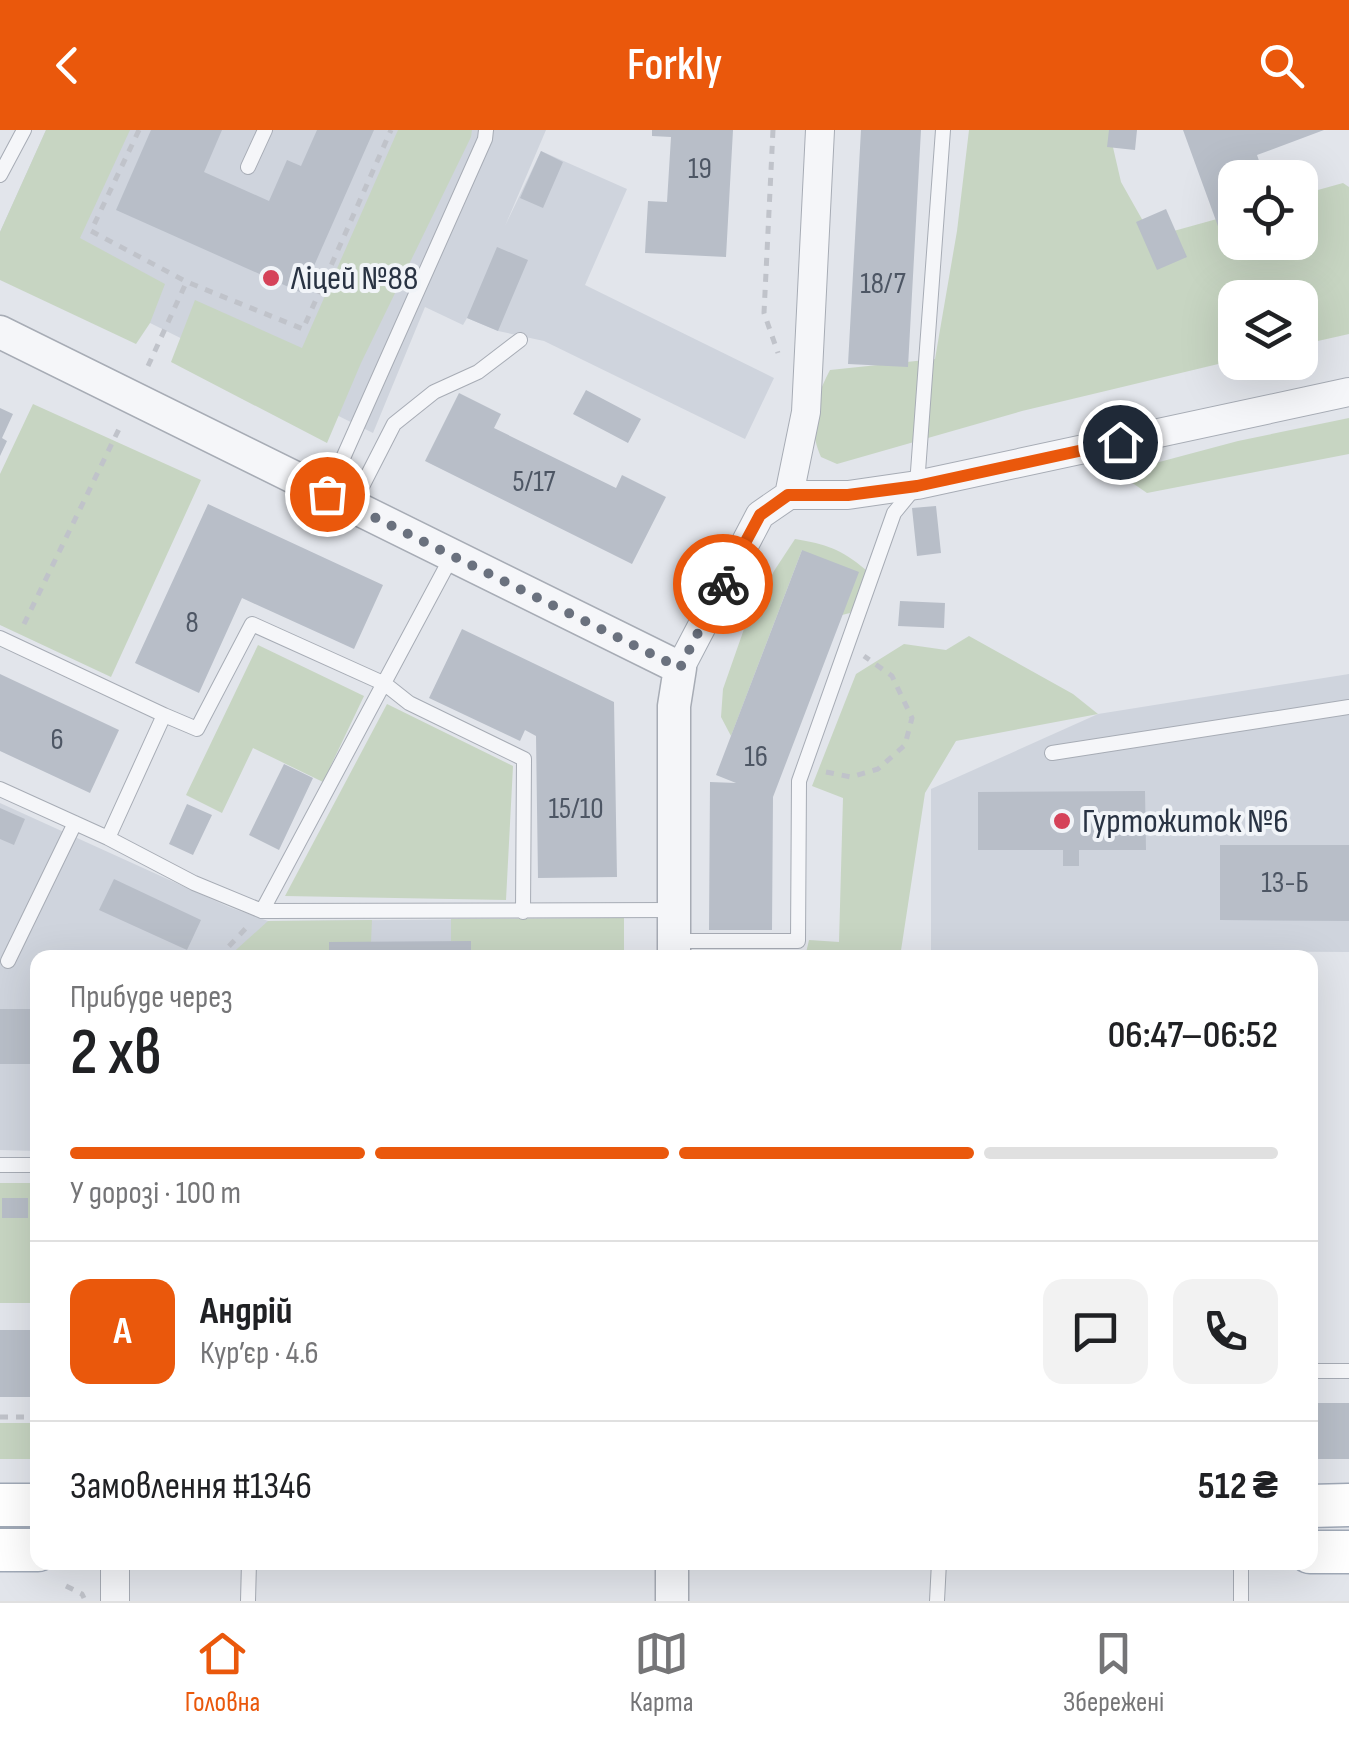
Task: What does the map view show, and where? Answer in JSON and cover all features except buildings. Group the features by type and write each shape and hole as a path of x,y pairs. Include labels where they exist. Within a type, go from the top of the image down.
{"main road":[{"path":"0,1504 30,1504"},
{"path":"1318,1506 1349,1505"},
{"path":"0,1550 30,1550"},
{"path":"1318,1552 1349,1552"}],"street":[{"path":"788,495 806,412 820,130"},
{"path":"0,332 680,668"},
{"path":"674,936 674,706 680,668 760,515 788,495 848,495 917,486 1349,392"},
{"path":"115,1570 115,1601"},
{"path":"672,1570 672,1601"}],"lane":[{"path":"0,175 24,130"},
{"path":"248,168 265,130"},
{"path":"340,500 486,130"},
{"path":"0,789 262,912 523,912 674,936 798,942 799,781 894,513 917,486 943,130"},
{"path":"340,500 394,424 434,392 478,372 520,340"},
{"path":"262,912 453,556"},
{"path":"7,642 198,730 252,624 385,684 409,703 524,759 523,912"},
{"path":"1052,752 1349,707"},
{"path":"108,838 164,715"},
{"path":"8,961 75,823"},
{"path":"0,1165 30,1165"},
{"path":"1318,1371 1349,1371"},
{"path":"248,1601 249,1570"},
{"path":"937,1601 939,1570"},
{"path":"1242,1570 1242,1601"}],"path":[{"path":"139,130 91,231 187,282 303,329 391,130"},
{"path":"773,130 764,312 782,364"},
{"path":"148,366 187,282"},
{"path":"7,642 119,429"},
{"path":"804,767 852,778 878,768 905,746 912,718 892,676 847,644"},
{"path":"226,950 262,912"},
{"path":"0,1417 30,1417"},
{"path":"66,1586 82,1594 86,1601"}],"shaded area":[{"name":"Ліцей №88","path":"46,130 546,130 505,226 541,151 627,189 585,285 774,378 745,439 544,341 498,331 467,318 463,325 425,307 373,433 0,249 0,232"},
{"path":"1349,674 1349,952 931,950 931,789 1098,714"},
{"path":"0,803 268,921 624,918 624,950 30,950 30,1151 0,1150"}],"green space":[{"path":"46,130 130,130 80,238 165,284 150,323 136,344 0,280 0,232"},
{"path":"398,130 472,130 327,443 171,362 195,300 302,348"},
{"path":"969,130 1109,130 1121,182 1152,237 1218,219 1218,260 1318,260 1318,190 1343,183 1349,187 1349,334 1318,341 1318,280 1218,280 1218,364 1022,411 837,464 821,457 814,434 815,412 830,370 935,359"},
{"path":"33,404 201,480 111,677 0,625 0,474"},
{"path":"1349,418 1349,454 1147,493 1118,473 1238,441"},
{"path":"795,539 833,548 866,570 861,592 850,613 842,615 802,550 731,736 721,717 723,689 744,629"},
{"path":"969,636 1073,694 1098,714 956,741 925,793 901,950 807,950 809,940 839,942 843,798 812,786 856,674 904,644 946,650"},
{"path":"258,645 364,696 323,782 253,748 222,813 186,795"},
{"path":"387,704 513,766 506,900 285,896"},
{"path":"624,918 624,950 471,950 471,942 451,941 451,919"},
{"path":"372,920 371,942 329,942 329,950 236,950 268,921"},
{"path":"0,1183 30,1183 30,1303 0,1303"},
{"path":"0,1423 30,1423 30,1459 0,1459"}],"way so far":[{"path":"327,494 680,668 723,584"}],"place":[{"name":"Ліцей №88","path":"271,278"},
{"name":"Гуртожиток №6","path":"1062,821"}],"route":[{"path":"723,584 760,515 788,495 848,495 917,486 1120,442"}]}
